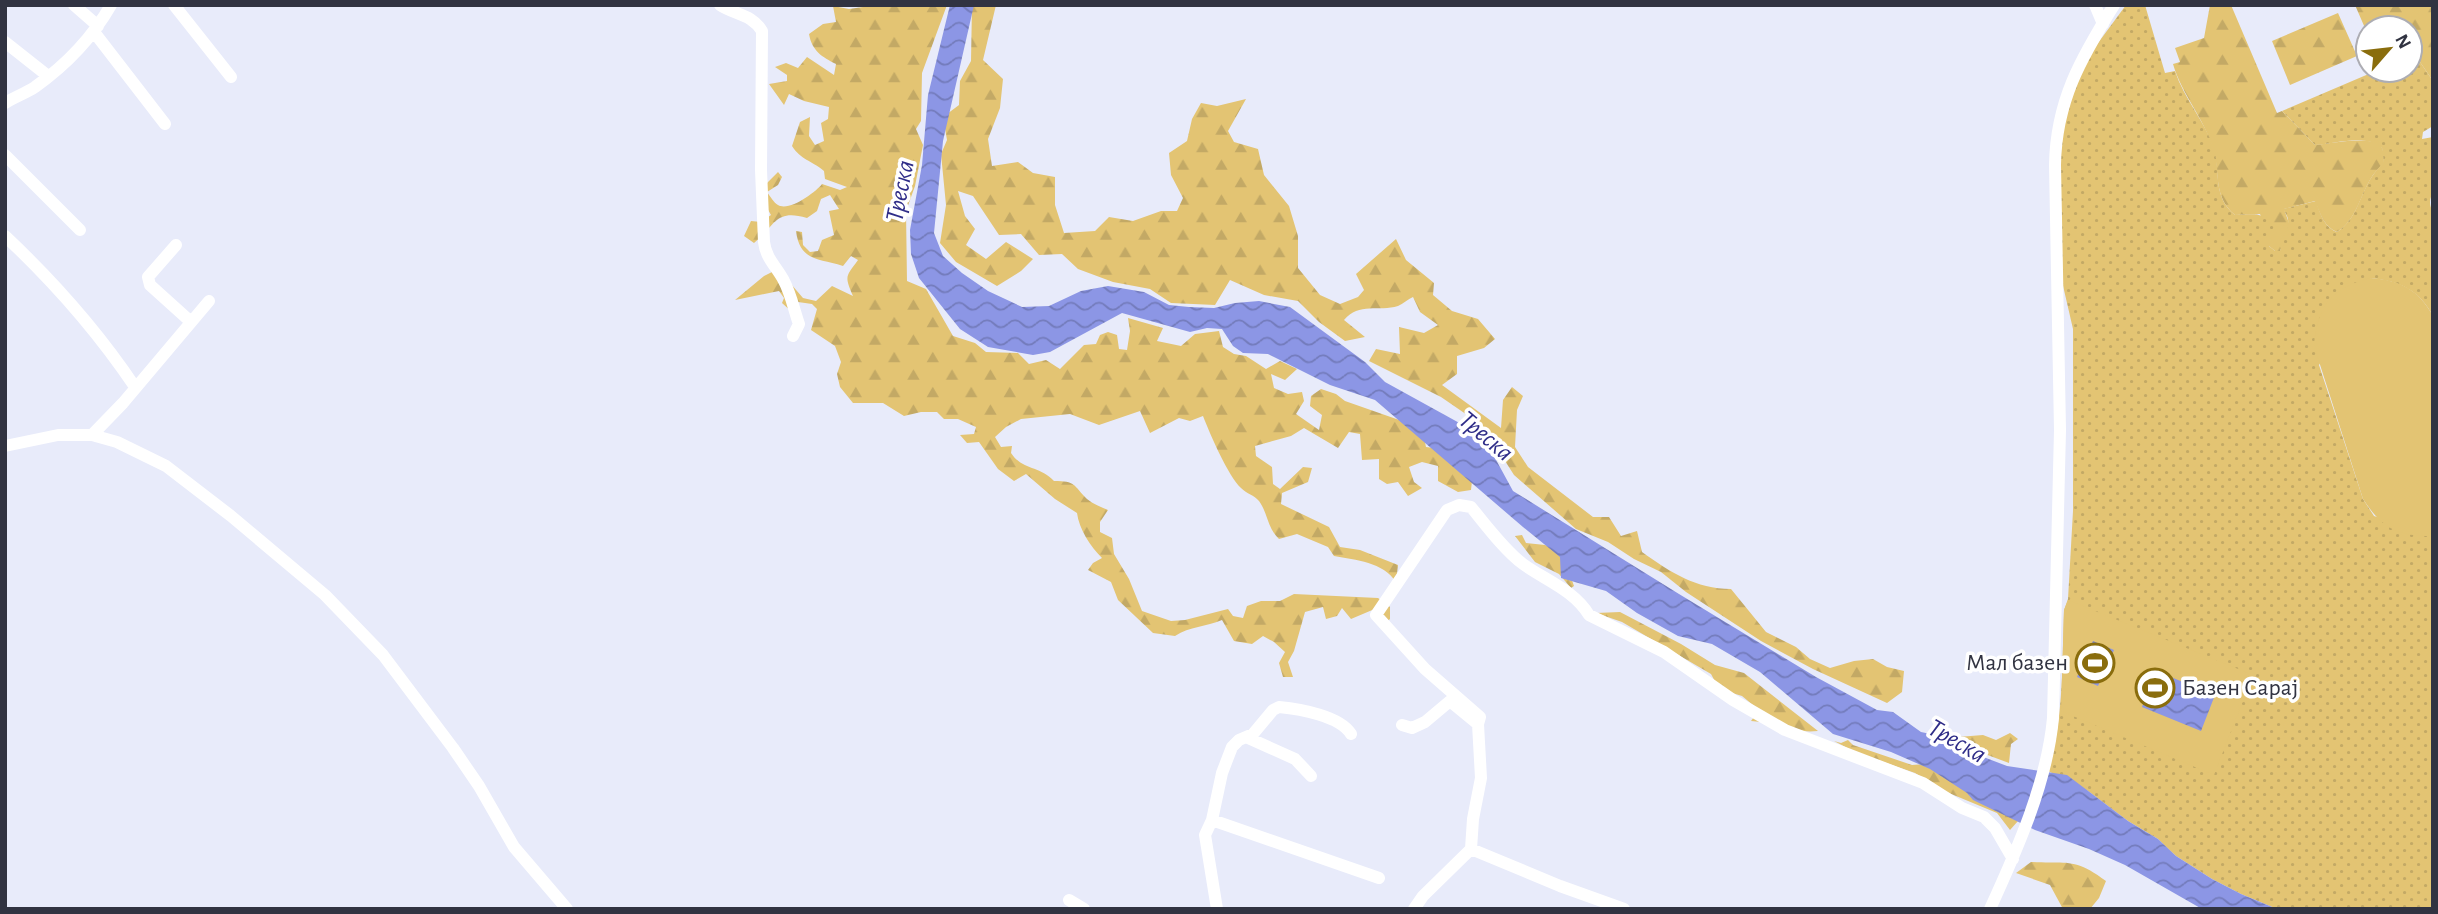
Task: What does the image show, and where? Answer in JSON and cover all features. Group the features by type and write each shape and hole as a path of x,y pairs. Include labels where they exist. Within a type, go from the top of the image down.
{"street":[{"path":"74,5 96,29 165,124"},
{"path":"5,103 33,89 77,51 96,29 111,5"},
{"path":"174,5 231,77"},
{"path":"720,5 749,17 757,22 762,31 761,170 765,252 784,279 789,293 799,324 793,336"},
{"path":"2095,5 2103,24"},
{"path":"1990,909 2020,841 2048,753 2053,718 2059,470 2056,146 2067,92 2074,73 2114,5"},
{"path":"5,42 48,76"},
{"path":"5,155 79,230"},
{"path":"5,236 80,315 118,361 135,387"},
{"path":"176,245 148,277 150,285 191,322"},
{"path":"92,435 209,301"},
{"path":"5,446 58,435 92,435 117,442 166,466 256,537 346,615 383,655 479,786 514,847 567,909"},
{"path":"1414,909 1423,896 1471,849 1481,778 1478,724 1480,717 1425,669 1376,615 1447,510 1459,505 1471,507 1522,563 1546,576 1584,607 1588,615 1664,652 1733,700 1785,730 1923,783 1962,808 1984,817 1995,828 2013,859"},
{"path":"1402,725 1412,728 1419,725 1450,701 1478,724"},
{"path":"1217,909 1205,835 1212,820 1222,773 1232,747 1253,734 1273,710 1279,707 1334,720 1346,726 1351,734"},
{"path":"1246,737 1295,759 1311,776"},
{"path":"1212,820 1379,878"},
{"path":"1471,849 1624,909"},
{"path":"1069,900 1084,909"}],"green space":[{"path":"877,5 947,5 922,73 921,121 916,129 923,145 915,186 906,211 907,281 926,289 953,336 975,343 986,352 1018,353 1029,364 1046,360 1060,369 1084,345 1096,344 1100,335 1108,332 1117,335 1119,349 1127,350 1130,331 1128,318 1163,328 1157,341 1181,346 1195,334 1219,331 1223,347 1234,354 1246,356 1266,369 1280,361 1297,369 1285,380 1271,374 1274,388 1288,394 1302,392 1304,401 1296,414 1319,430 1322,415 1310,406 1311,396 1321,389 1336,394 1345,401 1422,428 1426,447 1449,450 1473,472 1471,490 1458,492 1438,481 1438,466 1422,462 1409,467 1414,482 1422,488 1408,496 1398,482 1387,484 1379,479 1379,459 1362,460 1360,434 1349,432 1338,448 1304,428 1291,436 1255,446 1256,456 1272,467 1273,484 1280,489 1303,467 1312,468 1308,482 1282,493 1281,504 1329,527 1340,547 1360,550 1398,565 1396,582 1391,575 1376,566 1334,556 1328,547 1297,534 1279,539 1259,501 1241,488 1231,474 1203,416 1190,421 1179,418 1150,433 1140,411 1099,425 1070,414 1021,419 995,437 1001,447 1012,446 1011,453 1021,463 1043,472 1054,481 1070,483 1089,501 1108,510 1100,522 1100,532 1112,538 1114,554 1129,579 1142,611 1171,621 1228,609 1233,616 1243,618 1247,606 1261,601 1280,601 1294,594 1378,598 1390,607 1390,619 1382,626 1377,608 1351,619 1342,608 1337,616 1326,619 1323,607 1305,612 1294,651 1288,662 1293,677 1283,677 1279,663 1285,652 1274,642 1263,636 1252,644 1234,641 1222,620 1186,630 1175,636 1153,633 1118,600 1111,582 1088,570 1102,558 1086,537 1077,513 1055,499 1026,474 1014,481 998,469 979,442 967,443 960,435 974,434 976,427 958,419 944,419 937,412 904,416 883,403 853,403 840,387 837,374 841,362 835,346 811,330 817,309 812,304 798,302 793,313 782,303 784,298 779,291 735,300 764,276 778,269 803,298 816,301 832,286 853,296 848,276 858,260 851,256 843,266 819,260 806,254 798,241 796,231 802,232 803,245 810,252 818,251 822,240 834,235 829,211 839,209 830,195 821,199 817,211 807,218 788,215 782,217 754,243 744,236 751,221 761,222 771,215 763,201 766,184 778,172 782,177 778,185 767,192 778,205 789,206 802,200 822,184 840,190 847,187 825,179 824,171 792,146 800,122 810,117 809,136 815,145 824,141 821,123 828,119 829,107 789,94 784,105 769,84 787,81 787,75 775,67 786,63 798,68 807,57 834,75 836,64 818,53 809,34 823,24 836,22 833,6 849,9"},
{"path":"972,5 996,5 983,60 1003,79 1000,108 988,139 992,166 1018,162 1033,173 1055,177 1055,205 1064,233 1095,231 1109,217 1133,221 1161,211 1177,211 1183,198 1171,175 1169,153 1187,141 1192,119 1201,103 1217,106 1246,99 1228,131 1234,142 1258,149 1264,175 1289,206 1298,236 1298,268 1320,295 1340,304 1358,297 1364,290 1356,274 1396,239 1406,260 1434,283 1433,295 1452,311 1478,319 1495,339 1484,348 1457,356 1457,374 1442,385 1501,428 1503,400 1512,387 1523,396 1517,410 1515,447 1528,467 1593,517 1609,517 1621,536 1637,531 1642,552 1673,572 1695,583 1731,589 1766,632 1796,647 1810,659 1830,668 1873,659 1887,667 1904,671 1902,692 1887,703 1813,669 1761,641 1686,592 1661,572 1608,542 1576,529 1514,475 1493,442 1473,419 1441,397 1369,361 1376,349 1400,354 1399,327 1424,333 1438,325 1420,312 1413,297 1391,308 1363,309 1350,314 1344,320 1365,337 1345,341 1319,322 1298,301 1264,295 1230,280 1215,305 1171,303 1150,289 1113,282 1078,269 1062,254 1039,255 1021,234 999,235 973,196 958,191 965,216 975,229 966,245 986,259 1006,242 1033,259 1021,271 997,286 956,262 940,243 946,205 941,154 947,140 943,117 959,105 960,81 971,61"},
{"path":"2126,5 2145,5 2165,73 2175,71 2214,149 2218,184 2223,200 2235,215 2257,215 2270,222 2274,227 2269,237 2269,246 2275,251 2280,251 2288,225 2283,209 2316,201 2326,223 2337,232 2349,221 2374,173 2384,162 2382,148 2368,141 2350,140 2315,145 2282,111 2354,80 2354,84 2424,84 2424,68 2433,81 2433,126 2423,132 2422,139 2433,137 2433,193 2430,202 2433,211 2433,316 2428,307 2408,288 2371,278 2319,365 2363,499 2374,516 2433,535 2433,909 2277,909 2212,879 2088,791 2048,771 2060,711 2064,610 2068,599 2073,511 2073,329 2061,277 2058,153 2061,126 2084,62"},
{"path":"2210,5 2231,5 2277,113 2282,111 2315,145 2368,141 2381,146 2384,163 2373,175 2354,214 2337,232 2326,223 2315,201 2284,209 2290,226 2280,251 2275,251 2269,246 2269,237 2260,214 2235,215 2223,200 2209,138 2173,64 2180,62 2175,48 2204,38"},
{"path":"2355,5 2433,5 2433,81 2424,68 2424,14 2359,14"},
{"path":"2338,13 2354,49 2354,57 2290,85 2272,41"},
{"path":"2371,278 2391,281 2408,288 2421,299 2433,316 2431,536 2409,534 2391,528 2377,517 2363,499 2314,346 2319,320 2329,300 2346,287"},
{"path":"1522,535 1526,543 1545,545 1562,552 1574,586 1571,588 1559,574 1535,562 1515,536"},
{"name":"Базен Сарај","path":"2068,600 2253,675 2214,775 2061,711 2064,610"},
{"path":"1620,612 1715,665 1744,673 1818,731 1801,731 1751,721 1759,710 1742,696 1719,689 1711,674 1622,622 1596,613"},
{"path":"2010,733 2018,739 2011,744 2009,763 1966,747 1958,737 1983,735 1996,740"},
{"path":"1848,740 1853,745 1912,765 1929,764 1981,801 2018,821 2010,830 1997,813 1944,791 1915,773 1855,752 1834,741 1841,743"},
{"path":"2031,862 2078,865 2106,881 2099,898 2090,909 2063,909 2050,885 2016,873"}],"water":[{"path":"950,5 974,5 943,141 934,233 943,256 988,291 1022,307 1049,306 1081,291 1108,286 1144,292 1169,305 1214,308 1259,301 1290,307 1365,362 1385,382 1483,436 1513,491 1679,594 1816,677 1877,710 1893,712 1921,732 1950,738 1973,753 2007,766 2067,775 2128,821 2158,839 2176,856 2212,879 2277,909 2202,909 2125,865 2035,830 1973,800 1967,793 1930,769 1891,752 1833,734 1760,672 1712,644 1678,636 1637,613 1606,591 1561,578 1560,557 1375,400 1330,385 1268,354 1243,353 1233,346 1222,329 1207,328 1190,332 1122,313 1050,352 1033,355 988,347 960,329 919,278 911,254 910,230 922,165 928,95"},
{"name":"Мал базен","path":"2093,641 2114,650 2098,686 2077,677"},
{"path":"2156,671 2215,695 2201,731 2142,707"}],"place":[{"name":"Мал базен","path":"2095,663"},
{"name":"Базен Сарај","path":"2155,688"}],"water label":[{"name":"Треска","path":"900,191"},
{"name":"Треска","path":"1486,436"},
{"name":"Треска","path":"1957,741"}]}
